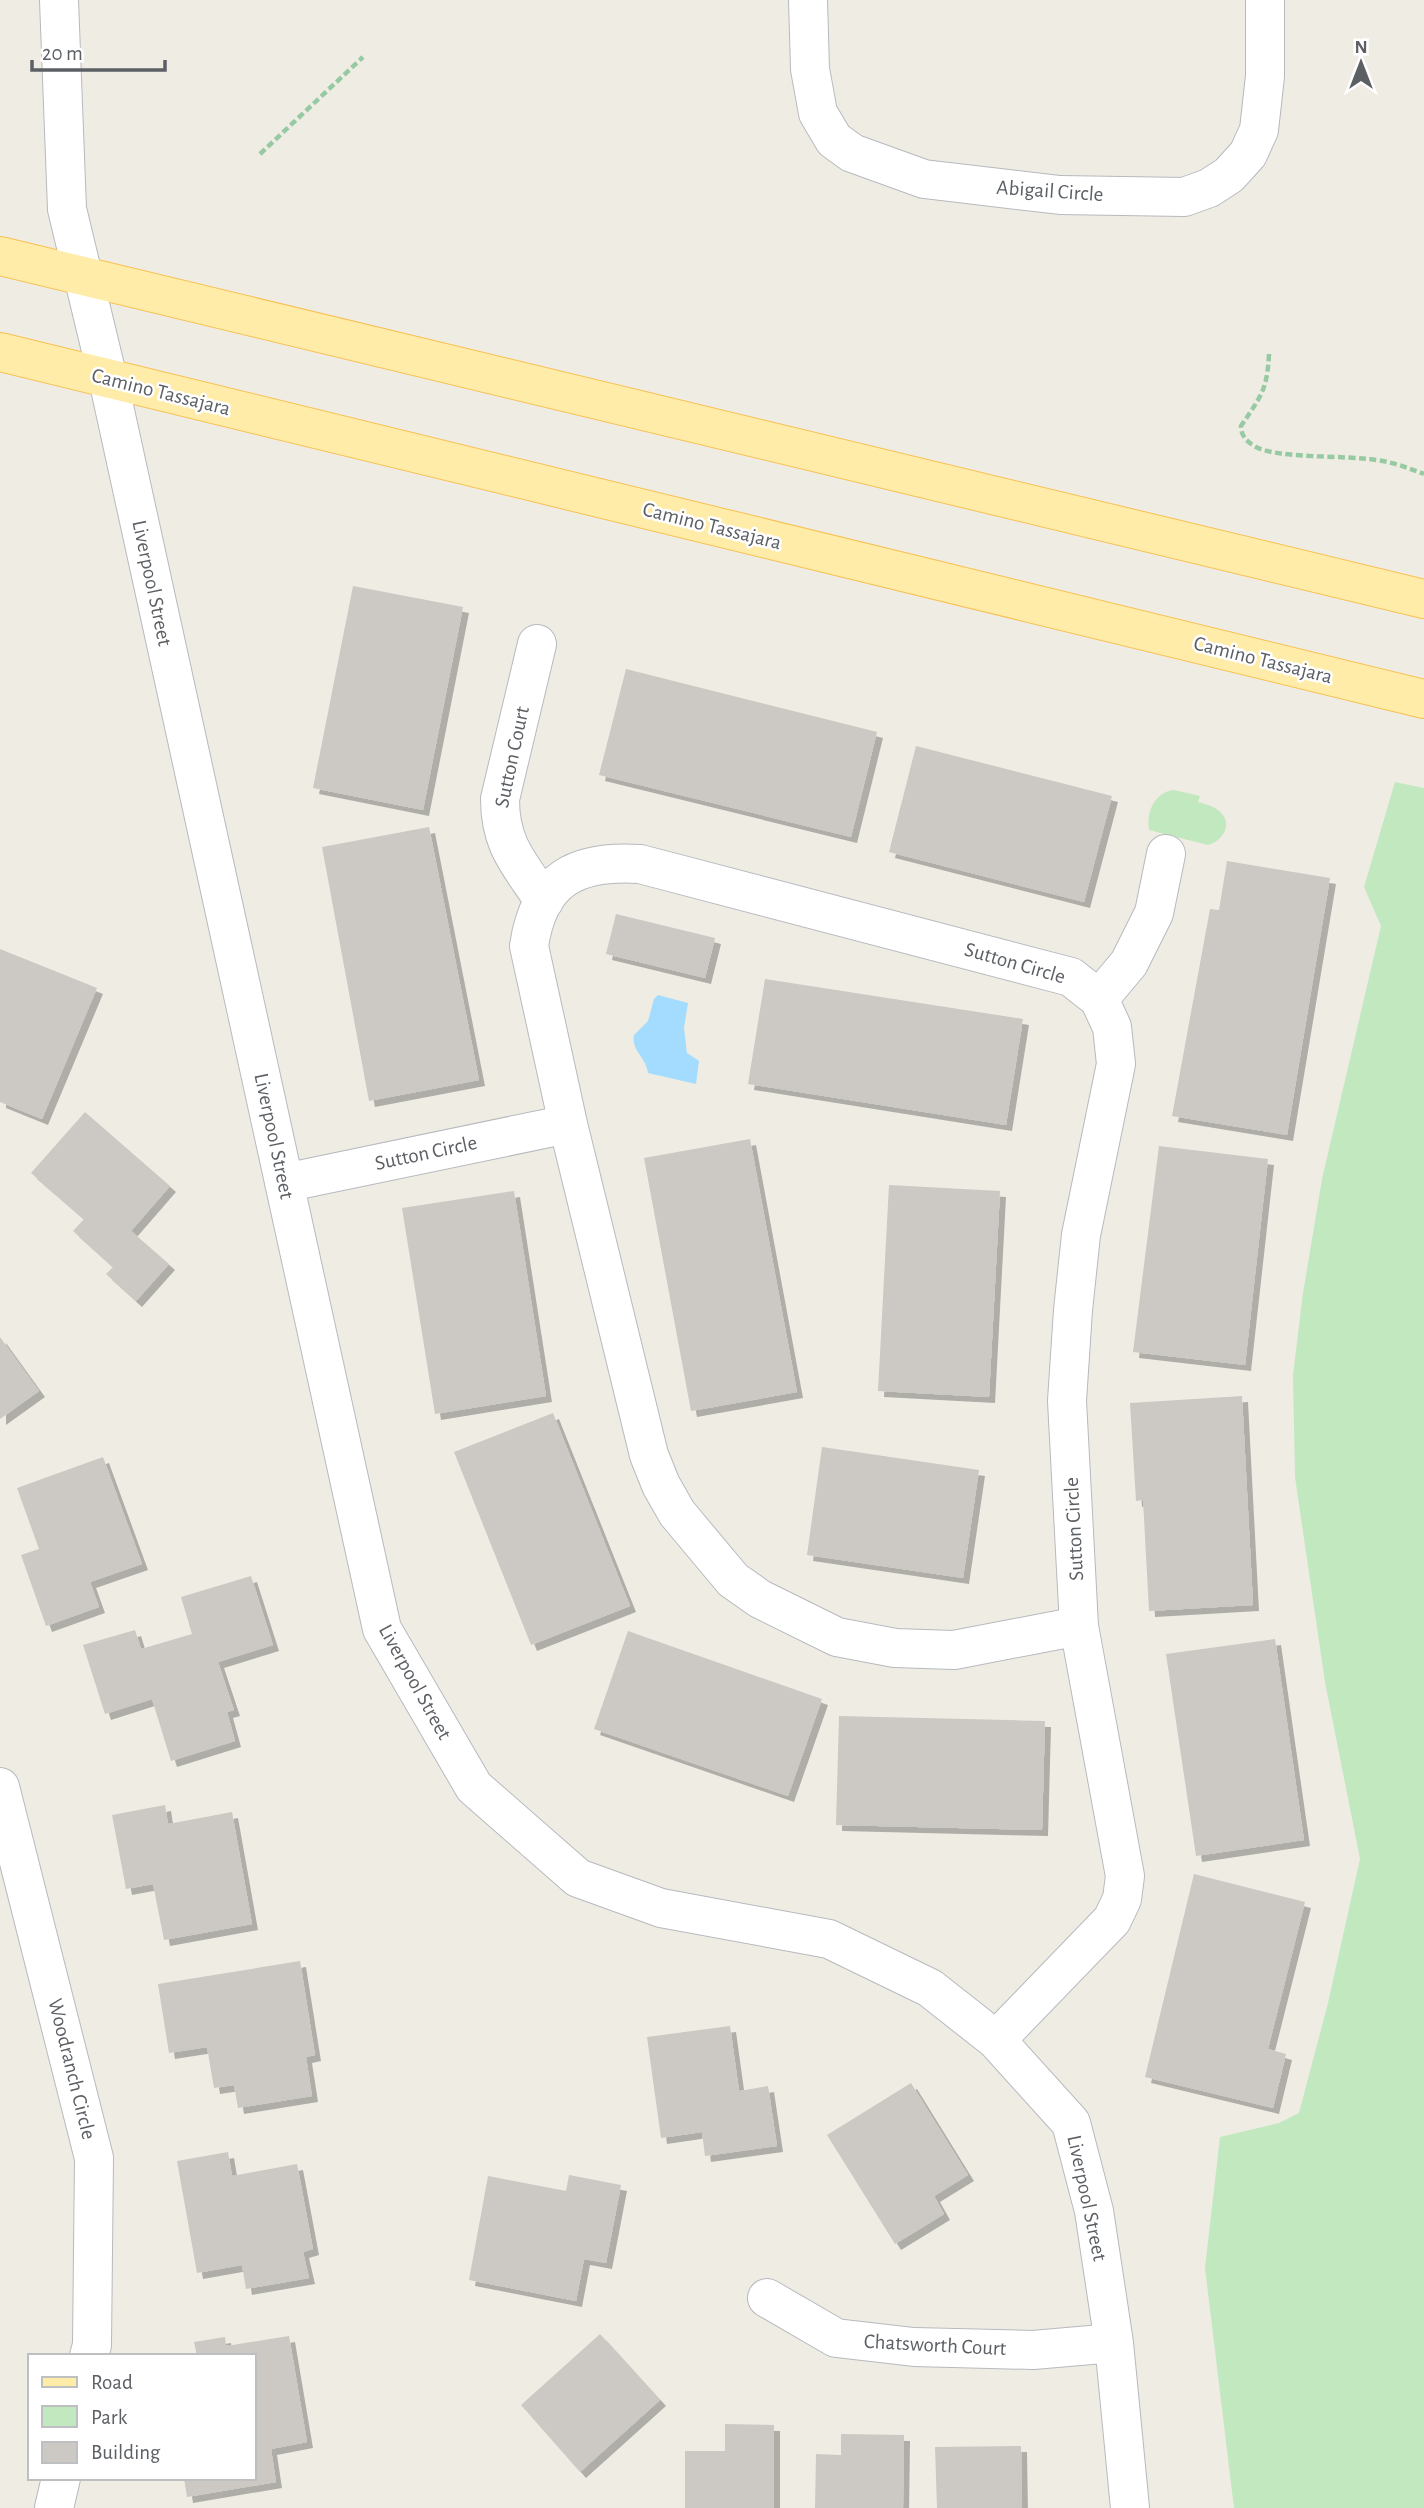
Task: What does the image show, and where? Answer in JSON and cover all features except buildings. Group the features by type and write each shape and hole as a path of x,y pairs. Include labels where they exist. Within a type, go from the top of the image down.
{"main road":[{"path":"0,256 1424,599"},
{"name":"Camino Tassajara","path":"0,352 1424,699"}],"street":[{"name":"Liverpool Street","path":"59,0 67,209 108,379 382,1629 474,1787 578,1878 661,1908 829,1938 930,1988 996,2040 1071,2123 1094,2211 1114,2343 1130,2508"},
{"name":"Abigail Circle","path":"808,0 810,69 818,113 834,140 852,153 924,179 1060,195 1184,197 1209,188 1229,175 1248,154 1259,130 1265,76 1265,0"},
{"name":"Sutton Court","path":"537,644 500,799 500,820 505,842 544,901"},
{"path":"1099,999 1129,962 1154,913 1166,854"},
{"name":"Sutton Circle","path":"996,2040 1112,1920 1122,1899 1125,1876 1079,1626 1067,1401 1081,1235 1116,1064 1112,1027 1099,999 1071,977 640,864 612,862 586,867 561,879 544,901 532,924 530,946 568,1124 649,1455 661,1485 677,1513 733,1580 760,1599 837,1637 895,1648 954,1650 1079,1626"},
{"name":"Sutton Circle","path":"284,1183 568,1124"},
{"name":"Woodranch Circle","path":"0,1787 94,2158 92,2345 90,2354"},
{"name":"Chatsworth Court","path":"767,2298 836,2338 914,2347 1033,2350 1114,2343"},
{"path":"54,2508 61,2480"}],"path":[{"path":"260,154 363,57"},
{"path":"1269,354 1268,372 1259,401 1241,426 1241,433 1247,441 1269,452 1377,460 1424,474"}],"green space":[{"path":"1395,782 1424,788 1424,2508 1234,2508 1205,2268 1220,2137 1279,2123 1299,2113 1328,2003 1360,1859 1325,1682 1295,1477 1293,1375 1303,1293 1322,1179 1381,926 1364,887"},
{"path":"1174,790 1200,796 1198,802 1219,811 1226,821 1226,826 1218,840 1208,845 1149,830 1149,816 1153,804 1162,795"}],"water":[{"path":"658,995 688,1003 684,1028 687,1053 699,1061 696,1084 648,1073 635,1045 634,1035 648,1021 654,999"}]}
